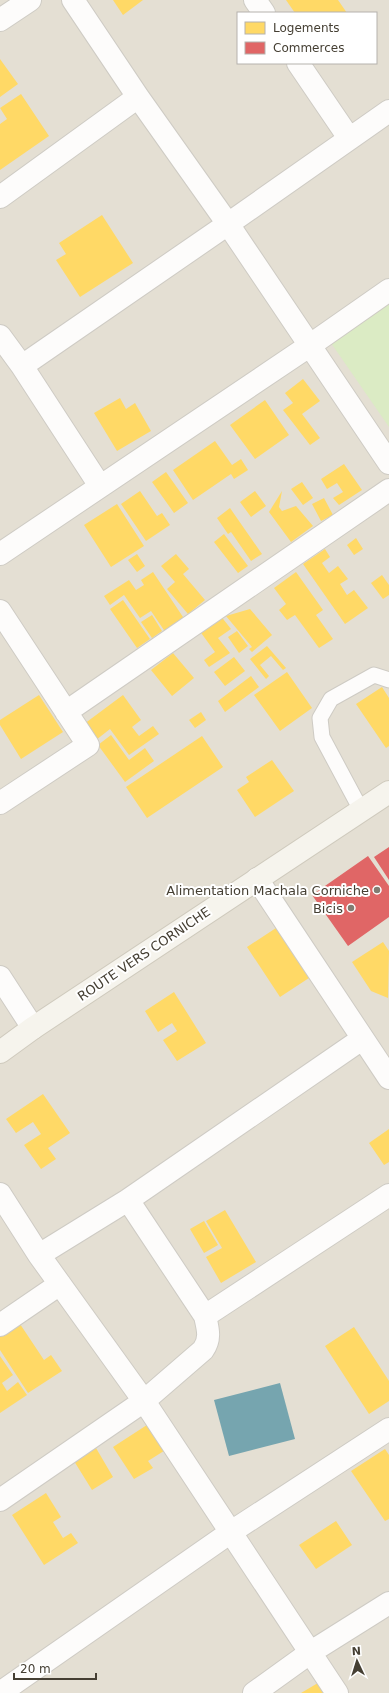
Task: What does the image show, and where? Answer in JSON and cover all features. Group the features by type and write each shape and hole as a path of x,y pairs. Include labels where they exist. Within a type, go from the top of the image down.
{"main road":[{"name":"ROUTE VERS CORNICHE","path":"0,1052 33,1028 389,792"}],"street":[{"path":"0,20 30,0"},
{"path":"73,0 138,97 228,224 389,464"},
{"path":"255,0 263,12"},
{"path":"299,64 349,138"},
{"path":"0,197 138,97"},
{"path":"22,366 389,111"},
{"path":"0,554 309,346 389,290"},
{"path":"0,336 22,366 100,486"},
{"path":"66,712 389,490"},
{"path":"0,611 88,745 0,803"},
{"path":"257,879 362,1039 383,1055 389,1078"},
{"path":"0,977 33,1028"},
{"path":"39,1255 128,1200 362,1039"},
{"path":"0,1194 39,1255 144,1401 337,1693"},
{"path":"205,1316 389,1194"},
{"path":"0,1500 144,1401 203,1350 207,1344 209,1336 205,1316 128,1200"},
{"path":"0,1325 60,1284"},
{"path":"0,1693 231,1532 389,1429"},
{"path":"254,1693 311,1652 389,1603"}],"lane":[{"path":"361,810 322,737 320,718 332,699 374,674 389,680"}],"shaded area":[{"path":"0,0 389,0 389,1693 0,1693"}],"green space":[{"path":"389,302 389,427 331,343"}],"building: Logements":[{"path":"113,0 143,0 123,15"},
{"path":"286,0 338,0 346,12 294,12"},
{"path":"0,59 18,84 0,97"},
{"path":"21,94 49,136 0,170 0,124 7,119 0,108"},
{"path":"102,215 133,263 80,297 56,260 66,254 59,243"},
{"path":"303,379 320,401 302,414 320,438 310,445 283,410 293,403 285,393"},
{"path":"120,398 126,409 135,403 151,431 117,451 94,413"},
{"path":"265,400 289,435 255,459 230,425"},
{"path":"215,441 232,465 241,459 248,470 234,479 231,474 193,500 173,470"},
{"path":"344,464 362,490 339,505 333,498 343,492 337,483 327,489 321,479"},
{"path":"166,472 188,503 174,513 152,482"},
{"path":"302,482 313,498 303,505 291,489"},
{"path":"140,491 157,516 162,513 170,525 146,541 121,504"},
{"path":"255,491 266,506 251,517 240,502"},
{"path":"282,491 279,507 282,511 296,506 313,526 291,542 269,512"},
{"path":"324,498 333,515 321,521 312,504"},
{"path":"117,504 144,546 111,567 84,525"},
{"path":"230,508 262,554 251,561 231,532 228,534 217,518"},
{"path":"224,534 248,566 238,573 214,542"},
{"path":"356,538 363,549 354,555 347,545"},
{"path":"325,549 330,557 322,563 329,573 338,566 348,579 340,584 347,595 354,590 368,608 345,624 303,564"},
{"path":"137,554 145,566 137,572 128,560"},
{"path":"176,554 189,569 183,574 205,600 188,614 167,589 175,582 161,566"},
{"path":"153,572 185,620 166,633 151,611 140,618 124,595 110,605 104,596 129,580 136,590 144,585 141,580"},
{"path":"296,572 323,610 316,615 333,639 319,648 295,615 287,620 279,610 286,604 274,588"},
{"path":"382,575 389,585 389,595 383,599 371,583"},
{"path":"123,600 150,639 137,648 110,609"},
{"path":"250,609 272,635 252,652 249,649 252,647 226,616"},
{"path":"152,615 162,631 152,638 141,622"},
{"path":"220,615 231,629 218,638 230,653 209,667 204,660 215,652 199,630"},
{"path":"237,631 248,646 239,653 228,637"},
{"path":"267,646 286,668 283,670 271,656 260,665 269,676 266,679 250,659"},
{"path":"173,653 194,678 172,696 151,670"},
{"path":"234,657 245,671 225,686 214,672"},
{"path":"287,672 312,708 280,731 254,695"},
{"path":"251,676 259,687 225,712 218,701"},
{"path":"382,687 389,698 389,746 386,748 356,704"},
{"path":"39,695 63,732 21,759 0,725 0,720"},
{"path":"123,695 141,720 132,727 139,736 153,726 159,734 129,755 110,729 96,740 84,724"},
{"path":"201,712 206,720 195,728 189,720"},
{"path":"111,735 129,760 145,748 154,761 125,782 98,745"},
{"path":"202,736 223,767 147,818 126,787"},
{"path":"272,760 294,791 255,817 237,790 249,782 246,777"},
{"path":"276,928 309,978 280,997 247,947"},
{"path":"383,942 389,951 388,998 371,991 352,962"},
{"path":"174,992 206,1043 177,1061 163,1040 177,1031 172,1023 158,1032 145,1011"},
{"path":"43,1094 70,1133 48,1148 56,1159 41,1169 24,1145 41,1134 33,1122 16,1133 6,1119"},
{"path":"389,1129 389,1162 384,1165 369,1143"},
{"path":"225,1210 256,1262 221,1283 206,1257 222,1248 206,1221"},
{"path":"204,1221 218,1245 204,1253 190,1229"},
{"path":"20,1324 44,1360 51,1355 62,1371 28,1393 0,1350 0,1337"},
{"path":"354,1327 389,1381 389,1401 369,1414 325,1346"},
{"path":"0,1356 13,1375 2,1383 7,1391 18,1382 27,1395 0,1413"},
{"path":"150,1423 167,1449 148,1461 153,1468 134,1479 113,1447"},
{"path":"96,1448 113,1477 92,1490 74,1461"},
{"path":"385,1449 389,1455 389,1519 385,1521 351,1471"},
{"path":"46,1493 61,1517 53,1522 63,1538 71,1533 78,1543 44,1565 12,1515"},
{"path":"336,1521 352,1545 316,1569 299,1545"},
{"path":"323,1680 331,1693 301,1693"}],"building: Commerces":[{"path":"389,847 389,880 374,857"},
{"path":"368,856 389,886 389,917 348,946 312,895"}],"building: Public":[{"path":"280,1383 295,1439 229,1456 214,1400"}],"place":[{"name":"Alimentation Machala Corniche","path":"377,890"},
{"name":"Bicis","path":"351,908"}]}
